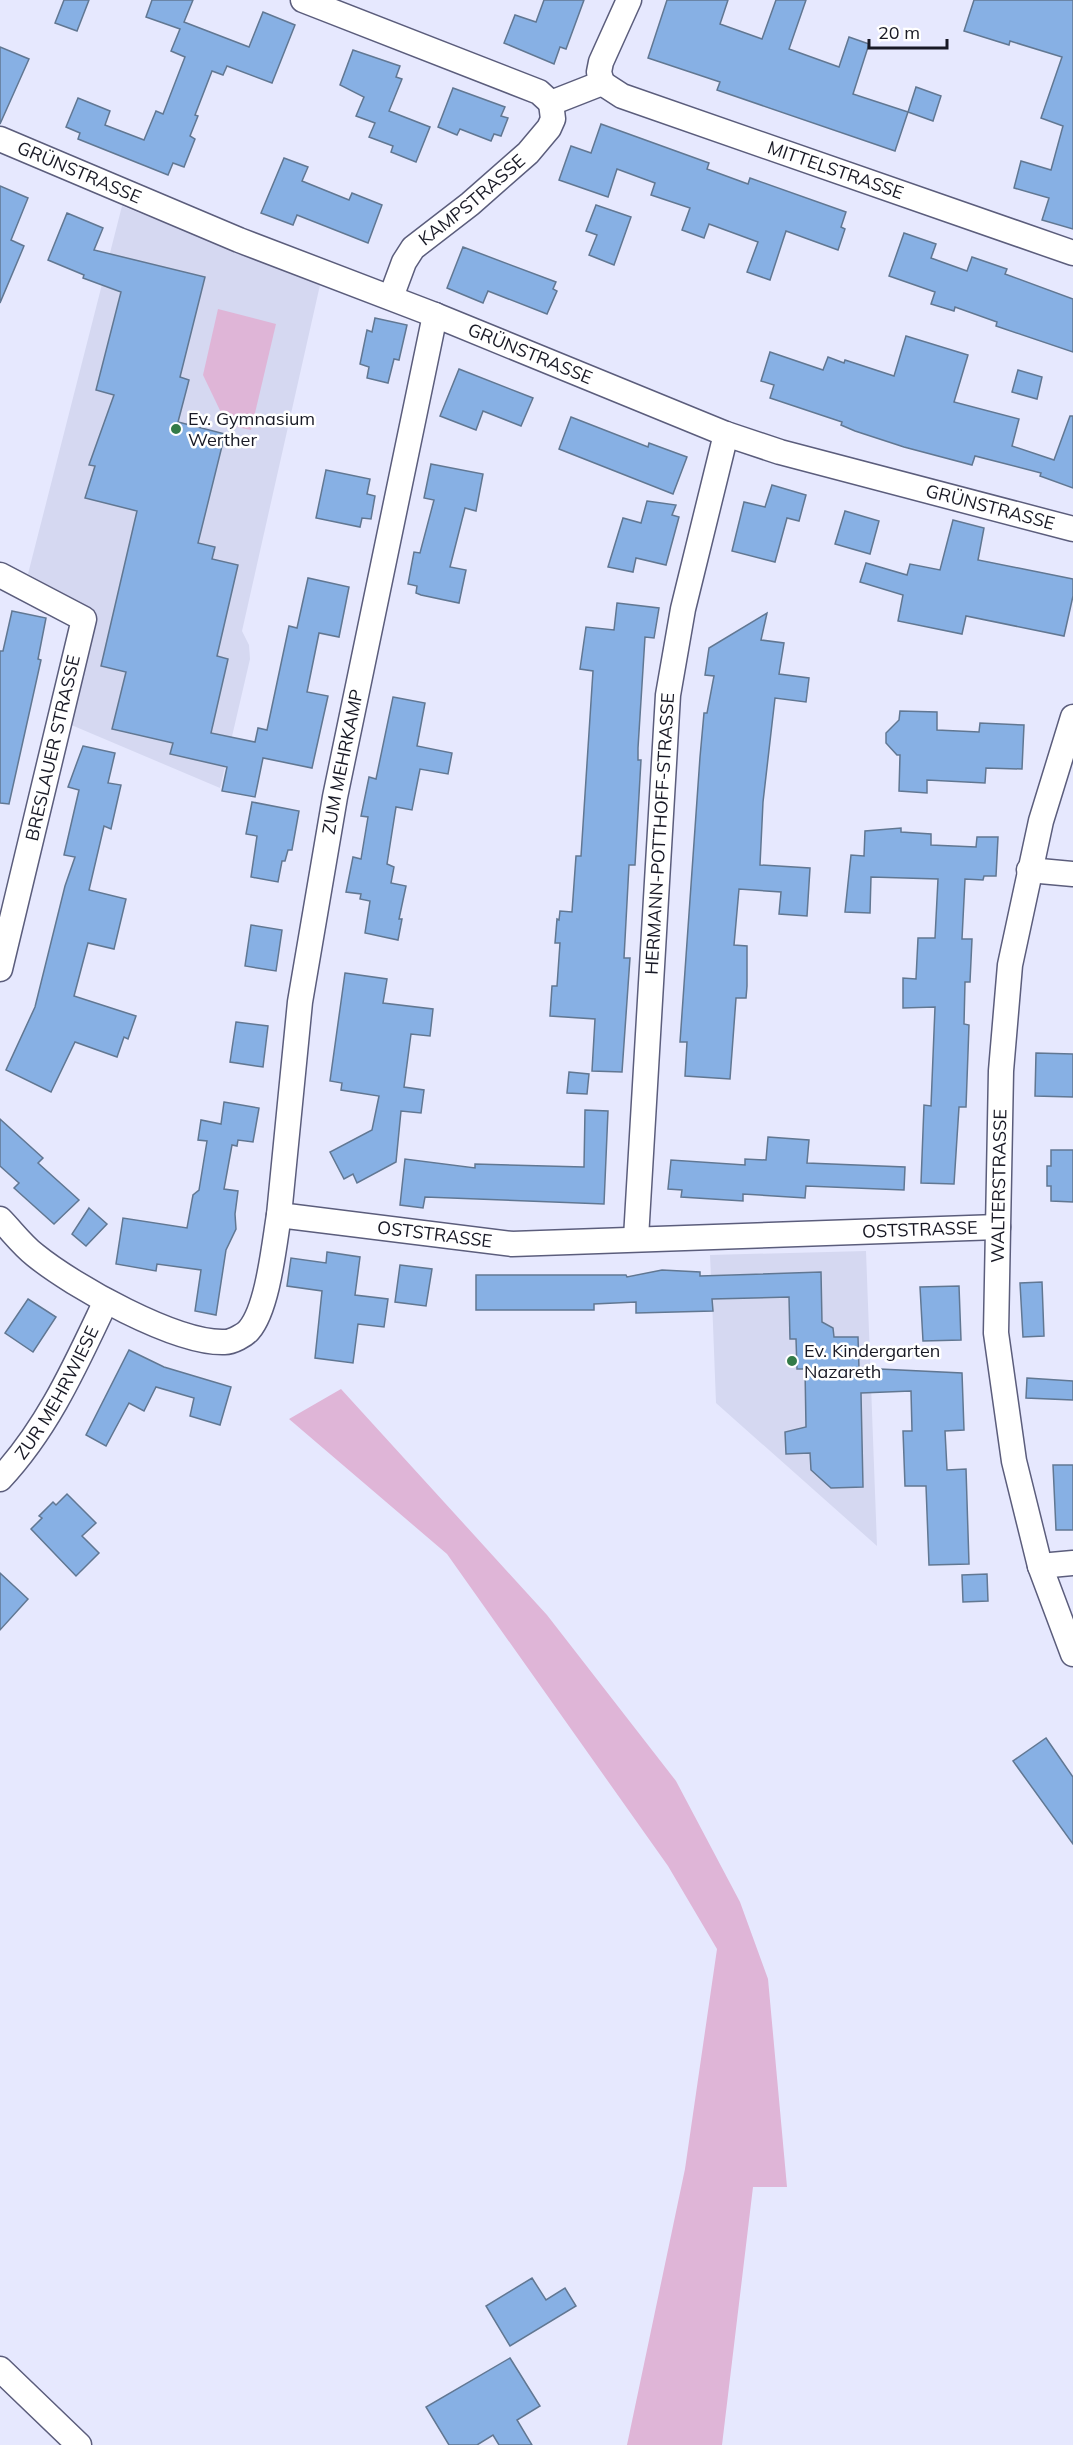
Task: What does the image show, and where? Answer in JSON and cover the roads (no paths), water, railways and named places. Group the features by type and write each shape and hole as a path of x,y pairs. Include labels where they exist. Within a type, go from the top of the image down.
{"street":[{"path":"303,0 539,92 551,103 602,83 599,72 601,62 629,0"},
{"name":"MITTELSTRASSE","path":"602,83 622,96 1073,253"},
{"name":"KAMPSTRASSE","path":"391,297 404,262 413,248 528,153 549,128 553,119 551,103"},
{"name":"GRÜNSTRASSE","path":"0,139 239,240 391,297 726,434 780,452 1073,529"},
{"name":"ZUM MEHRKAMP","path":"279,1215 300,1002 335,797 435,315"},
{"name":"HERMANN-POTTHOFF-STRASSE","path":"636,1239 668,695 682,609 726,434"},
{"name":"BRESLAUER STRASSE","path":"0,575 84,619 0,969"},
{"name":"WALTERSTRASSE","path":"1073,717 1041,821 1010,965 1000,1071 996,1333 1014,1461 1041,1566 1073,1654"},
{"path":"1029,870 1073,874"},
{"path":"0,1219 35,1255 106,1301 163,1327 211,1341 228,1342 249,1331 261,1308 279,1215"},
{"name":"OSTSTRASSE","path":"279,1215 512,1244 998,1227"},
{"name":"ZUR MEHRWIESE","path":"0,1479 17,1461 56,1404 106,1301"},
{"path":"1041,1566 1073,1563"},
{"path":"0,2369 79,2445"}],"place":[{"name":"Ev. Gymnasium Werther","path":"176,429"},
{"name":"Ev. Kindergarten Nazareth","path":"792,1361"}]}
